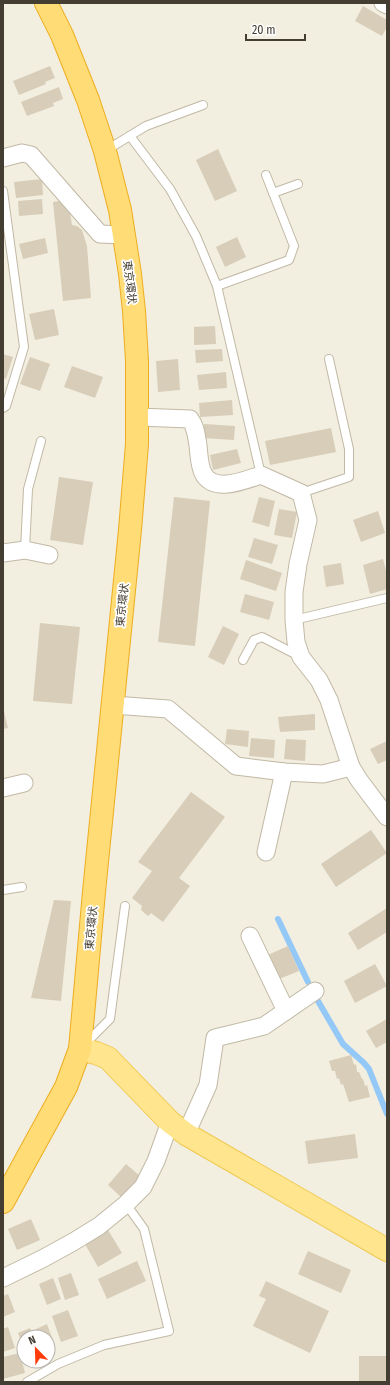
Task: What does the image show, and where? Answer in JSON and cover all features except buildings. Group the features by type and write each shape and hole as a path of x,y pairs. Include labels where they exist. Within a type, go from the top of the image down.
{"highway":[{"name":"東京環状","path":"3,1202 66,1087 80,1049 134,486 138,417 134,311 120,210 105,151 88,100 62,35 46,3"}],"main road":[{"path":"80,1049 96,1052 108,1058 178,1128 387,1250"}],"street":[{"path":"383,3 387,5"},
{"path":"3,158 22,153 31,155 100,234 123,235"},
{"path":"138,417 190,419 195,425 200,466 204,476 214,483 228,485 261,475 301,493 308,520 295,585 294,620 296,642 302,658 319,680 329,700 351,767 387,817"},
{"path":"3,553 25,550 49,555"},
{"path":"113,705 168,708 236,766 284,772 323,774 351,767"},
{"path":"266,852 284,772"},
{"path":"3,788 24,783"},
{"path":"250,936 286,1011"},
{"path":"3,1278 42,1259 99,1226 126,1204 143,1187 156,1161 208,1086 215,1038 264,1026 315,991"}],"lane":[{"path":"105,151 146,126 203,105"},
{"path":"130,136 170,189 196,236 217,286 261,475"},
{"path":"217,286 290,260 294,246 266,175"},
{"path":"274,193 298,184"},
{"path":"3,190 24,347 6,406 3,408"},
{"path":"301,493 348,478 349,449 329,359"},
{"path":"25,550 28,489 41,441"},
{"path":"294,620 387,598"},
{"path":"243,660 254,640 262,637 302,658"},
{"path":"3,890 22,886"},
{"path":"80,1049 110,1019 125,906"},
{"path":"27,1382 58,1364 104,1345 169,1331 144,1229 126,1204"}],"waterway":[{"path":"278,919 308,982"},
{"path":"318,1001 343,1044 369,1069 387,1114"}]}
